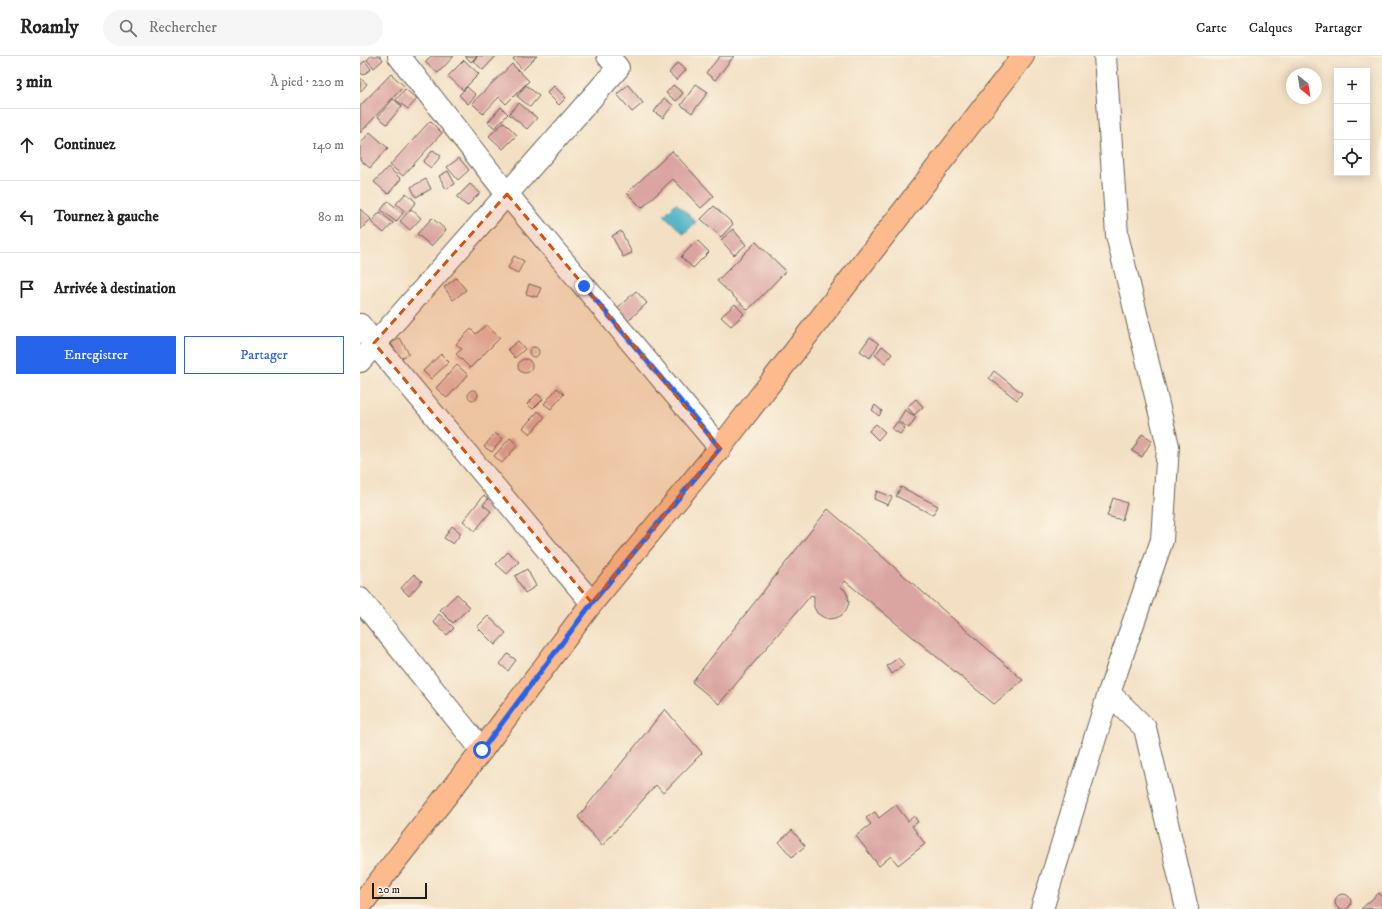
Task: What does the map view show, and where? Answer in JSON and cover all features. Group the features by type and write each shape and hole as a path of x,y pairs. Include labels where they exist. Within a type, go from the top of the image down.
{"main road":[{"path":"360,906 482,750 592,603 720,448 1023,56"}],"street":[{"path":"398,56 507,194 720,448"},
{"path":"360,360 618,68 608,56"},
{"path":"1042,909 1109,693 1162,540 1168,446 1117,235 1105,56"},
{"path":"360,325 592,603"},
{"path":"360,599 482,750"},
{"path":"1109,693 1145,728 1187,909"}],"highlighted area":[{"path":"507,194 720,448 592,603 374,343"}],"water":[{"path":"676,203 696,222 684,234 664,215"}],"building":[{"path":"371,56 380,56 383,60 374,68 367,60"},
{"path":"431,56 454,56 438,73 425,62"},
{"path":"465,56 477,56 471,62"},
{"path":"478,56 496,56 483,70 473,61"},
{"path":"516,56 537,56 523,70 513,59"},
{"path":"720,56 734,56 715,80 706,73"},
{"path":"464,60 479,74 463,90 448,76"},
{"path":"365,61 371,69 363,75 360,72 360,65"},
{"path":"677,63 686,70 677,80 669,73"},
{"path":"512,64 529,81 506,104 499,97 483,114 472,103"},
{"path":"391,74 404,86 360,133 360,106"},
{"path":"360,78 367,84 360,92"},
{"path":"696,84 708,92 692,113 681,105"},
{"path":"526,85 539,96 530,107 517,96"},
{"path":"628,85 643,103 632,112 617,94"},
{"path":"673,85 683,93 676,101 666,93"},
{"path":"554,86 566,98 559,105 547,93"},
{"path":"467,87 476,95 468,104 459,95"},
{"path":"405,89 417,99 408,109 396,100"},
{"path":"664,98 673,105 663,118 654,112"},
{"path":"393,99 402,106 387,124 378,117"},
{"path":"519,103 537,118 527,129 509,114"},
{"path":"501,107 508,114 495,128 488,122"},
{"path":"430,121 442,133 403,176 390,165"},
{"path":"504,122 517,135 503,149 489,136"},
{"path":"370,132 388,148 370,168 360,160 360,144"},
{"path":"433,150 441,156 431,168 423,162"},
{"path":"672,151 714,196 701,208 673,179 642,208 627,193"},
{"path":"459,158 469,170 458,180 447,167"},
{"path":"388,167 401,179 388,194 374,182"},
{"path":"448,171 455,184 446,189 439,176"},
{"path":"426,179 431,189 416,197 411,187"},
{"path":"470,184 480,193 467,206 457,197"},
{"path":"406,193 416,202 407,213 396,204"},
{"path":"388,201 403,213 396,222 381,210"},
{"path":"714,206 733,224 721,237 701,219"},
{"path":"360,209 371,219 360,230"},
{"path":"411,209 421,218 410,230 400,221"},
{"path":"380,212 393,223 384,233 371,222"},
{"path":"432,218 446,230 431,246 417,234"},
{"path":"733,229 746,245 734,255 721,240"},
{"path":"621,231 632,253 623,257 612,236"},
{"path":"697,240 709,252 693,268 681,257"},
{"path":"756,242 786,271 748,310 717,281"},
{"path":"514,256 524,261 518,273 508,268"},
{"path":"456,278 466,290 453,300 444,287"},
{"path":"529,284 541,288 537,297 526,294"},
{"path":"636,291 647,303 626,323 614,311"},
{"path":"735,304 744,314 731,326 721,317"},
{"path":"486,325 500,338 470,368 456,354 462,349 456,344 471,329 476,334"},
{"path":"870,337 879,344 870,358 860,351"},
{"path":"400,338 409,354 400,359 391,343"},
{"path":"518,341 525,349 515,358 508,349"},
{"path":"882,346 892,354 885,363 875,355"},
{"path":"532,347 536,347 538,348 538,356 532,357 529,354 529,350"},
{"path":"441,354 449,362 431,379 423,371"},
{"path":"525,359 530,361 532,366 530,371 525,373 520,371 518,366 520,361"},
{"path":"457,365 468,375 447,398 436,388"},
{"path":"994,371 1022,393 1017,400 989,378"},
{"path":"557,388 564,394 551,409 544,404"},
{"path":"471,390 475,390 477,391 477,399 471,400 468,397 468,393"},
{"path":"537,394 543,399 533,409 527,404"},
{"path":"916,399 923,407 914,415 907,407"},
{"path":"875,405 882,411 879,416 872,410"},
{"path":"905,410 916,417 909,428 898,421"},
{"path":"538,411 545,417 530,434 523,428"},
{"path":"897,422 905,428 900,434 892,429"},
{"path":"876,424 885,432 878,440 869,431"},
{"path":"495,433 502,439 492,452 484,447"},
{"path":"1142,434 1152,440 1142,457 1132,451"},
{"path":"510,438 518,445 502,463 494,456"},
{"path":"901,487 938,506 933,515 896,496"},
{"path":"877,491 892,497 888,505 874,499"},
{"path":"484,495 488,499 483,505 491,511 475,531 463,521"},
{"path":"1113,498 1127,503 1122,520 1107,516"},
{"path":"828,509 1023,680 994,704 845,581 841,587 845,590 848,596 849,603 842,615 829,619 823,617 817,613 814,607 814,596 811,595 719,704 692,682"},
{"path":"452,526 461,533 453,544 444,538"},
{"path":"508,552 519,562 507,574 496,564"},
{"path":"527,569 536,586 525,593 515,576"},
{"path":"414,574 422,581 409,596 401,588"},
{"path":"457,594 470,607 453,623 440,610"},
{"path":"439,614 454,628 447,635 433,622"},
{"path":"488,616 506,633 495,645 477,627"},
{"path":"508,654 516,660 508,671 500,664"},
{"path":"898,658 904,665 892,674 887,666"},
{"path":"665,709 702,753 663,793 656,785 602,846 578,817"},
{"path":"896,805 908,821 914,816 918,822 912,826 925,844 898,865 891,856 879,866 856,836 871,824 866,818 875,812 879,818"},
{"path":"792,830 805,846 792,857 779,842"},
{"path":"1379,893 1382,897 1382,908 1361,909"},
{"path":"1343,894 1350,899 1351,902 1346,909 1343,910 1336,905 1335,902 1340,895"}],"route":[{"path":"482,750 592,603 720,448 584,286"}]}
